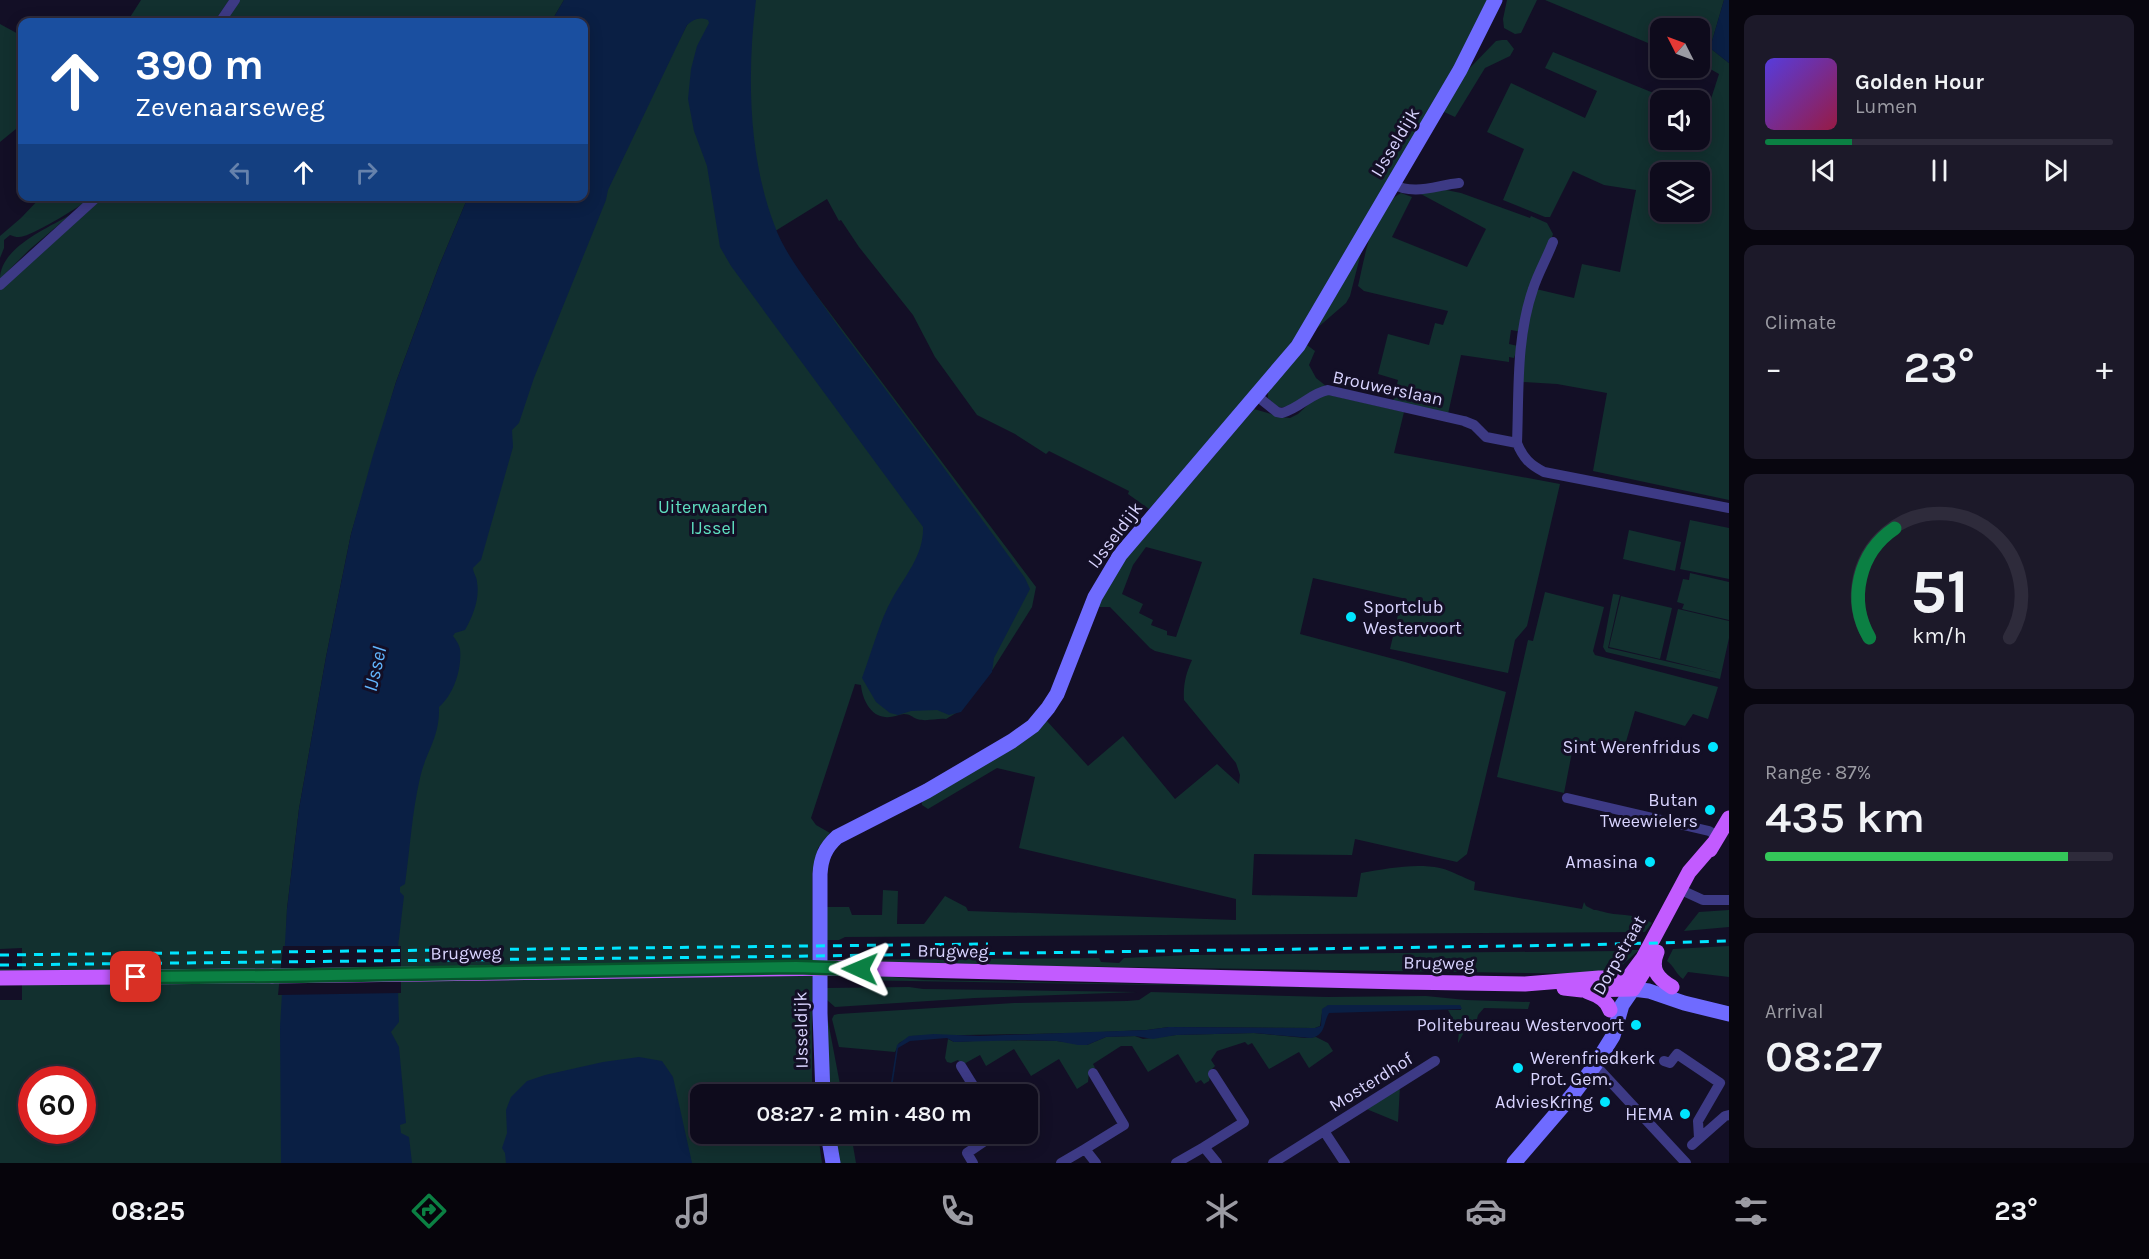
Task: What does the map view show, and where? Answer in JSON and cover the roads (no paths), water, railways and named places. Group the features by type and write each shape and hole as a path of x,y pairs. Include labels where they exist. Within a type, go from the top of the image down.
{"main road":[{"name":"Dorpstraat","path":"1630,984 1653,948 1684,891 1689,872 1716,839 1729,818"},
{"path":"1599,978 1624,969 1653,948"},
{"path":"1653,948 1655,973 1672,987"},
{"name":"Brugweg","path":"0,978 839,968 1525,984 1582,990 1630,984"},
{"name":"Brugweg","path":"1525,984 1599,978 1630,984"},
{"path":"1582,990 1600,997 1611,1010"}],"street":[{"path":"223,18 235,0"},
{"name":"IJsseldijk","path":"823,1084 820,874 827,847 837,837 927,791 1012,741 1032,726 1048,708 1057,694 1095,597 1120,555 1298,346 1474,45 1495,0"},
{"path":"1393,184 1406,190 1459,183"},
{"path":"0,285 92,201"},
{"path":"1553,242 1533,289 1525,323 1520,361 1517,443 1522,454 1527,461 1544,472 1729,508"},
{"name":"Brouwerslaan","path":"1257,396 1277,412 1282,413 1300,405 1320,391 1328,390 1464,421 1473,425 1486,437 1517,443"},
{"path":"1567,798 1709,831 1716,839"},
{"path":"1684,891 1707,901 1729,900"},
{"path":"1630,984 1672,987 1710,1002 1729,1005"},
{"path":"1630,984 1684,1003 1729,1014"},
{"name":"Dorpstraat","path":"1595,1065 1606,1034 1612,1001 1630,984"},
{"name":"Dorpstraat","path":"1514,1163 1595,1065 1613,1036 1630,984"},
{"path":"1664,1061 1670,1064 1677,1054 1720,1083 1698,1121 1695,1142 1728,1117"},
{"name":"Mosterdhof","path":"1279,1161 1436,1061"},
{"path":"1595,1065 1680,1161"},
{"path":"961,1066 972,1084"},
{"path":"1062,1163 1124,1125 1093,1073"},
{"path":"1176,1163 1244,1122 1213,1074"},
{"name":"Mosterdhof","path":"1324,1131 1345,1163"},
{"path":"829,1144 832,1163"},
{"path":"974,1163 968,1153 981,1144"},
{"path":"1204,1147 1217,1163"},
{"path":"1085,1149 1096,1163"}],"water":[{"name":"IJssel","path":"564,0 756,0 751,56 755,142 765,198 781,241 833,319 1025,578 1030,589 994,658 992,672 961,712 949,715 937,710 911,711 898,715 890,713 876,702 862,678 888,607 917,556 923,527 731,266 720,247 707,166 694,131 688,99 691,69 697,46 709,23 708,20 702,19 692,21 687,25 608,190 606,200 534,378 519,423 512,430 513,447 481,560 473,568 478,588 475,607 465,630 453,636 460,649 458,673 453,688 439,707 435,736 417,791 405,884 400,887 400,892 404,896 397,955 399,1022 391,1032 399,1047 406,1123 400,1125 401,1133 409,1137 412,1163 281,1163 280,1027 287,909 299,809 351,534 396,382 439,266 466,201 588,201 588,18 553,18"},
{"path":"1724,0 1729,0 1729,63 1710,48"},
{"path":"1328,1005 1460,1005 1462,1009 1329,1013 1322,1031 1311,1038 1254,1033 1176,1035 1153,1039 1135,1036 1106,1037 1087,1045 1025,1040 954,1042 947,1038 910,1041 898,1048 893,1084 891,1084 897,1045 909,1036 934,1034 979,1036 1147,1030 1169,1027 1315,1028 1321,1026 1322,1009"},
{"path":"639,1057 662,1061 673,1077 692,1163 506,1163 502,1148 507,1133 506,1110 511,1097 527,1081 603,1062"}],"railway":[{"path":"0,965 814,956 1729,941"},
{"path":"0,955 988,944"}],"place":[{"name":"Sportclub Westervoort","path":"1351,617"},
{"name":"Sint Werenfridus","path":"1713,747"},
{"name":"Butan Tweewielers","path":"1710,810"},
{"name":"Amasina","path":"1650,862"},
{"name":"Politebureau Westervoort","path":"1636,1025"},
{"name":"Werenfriedkerk Prot. Gem.","path":"1518,1068"},
{"name":"AdviesKring","path":"1605,1102"},
{"name":"HEMA","path":"1685,1114"}],"park label":[{"name":"Uiterwaarden IJssel","path":"713,517"}]}
